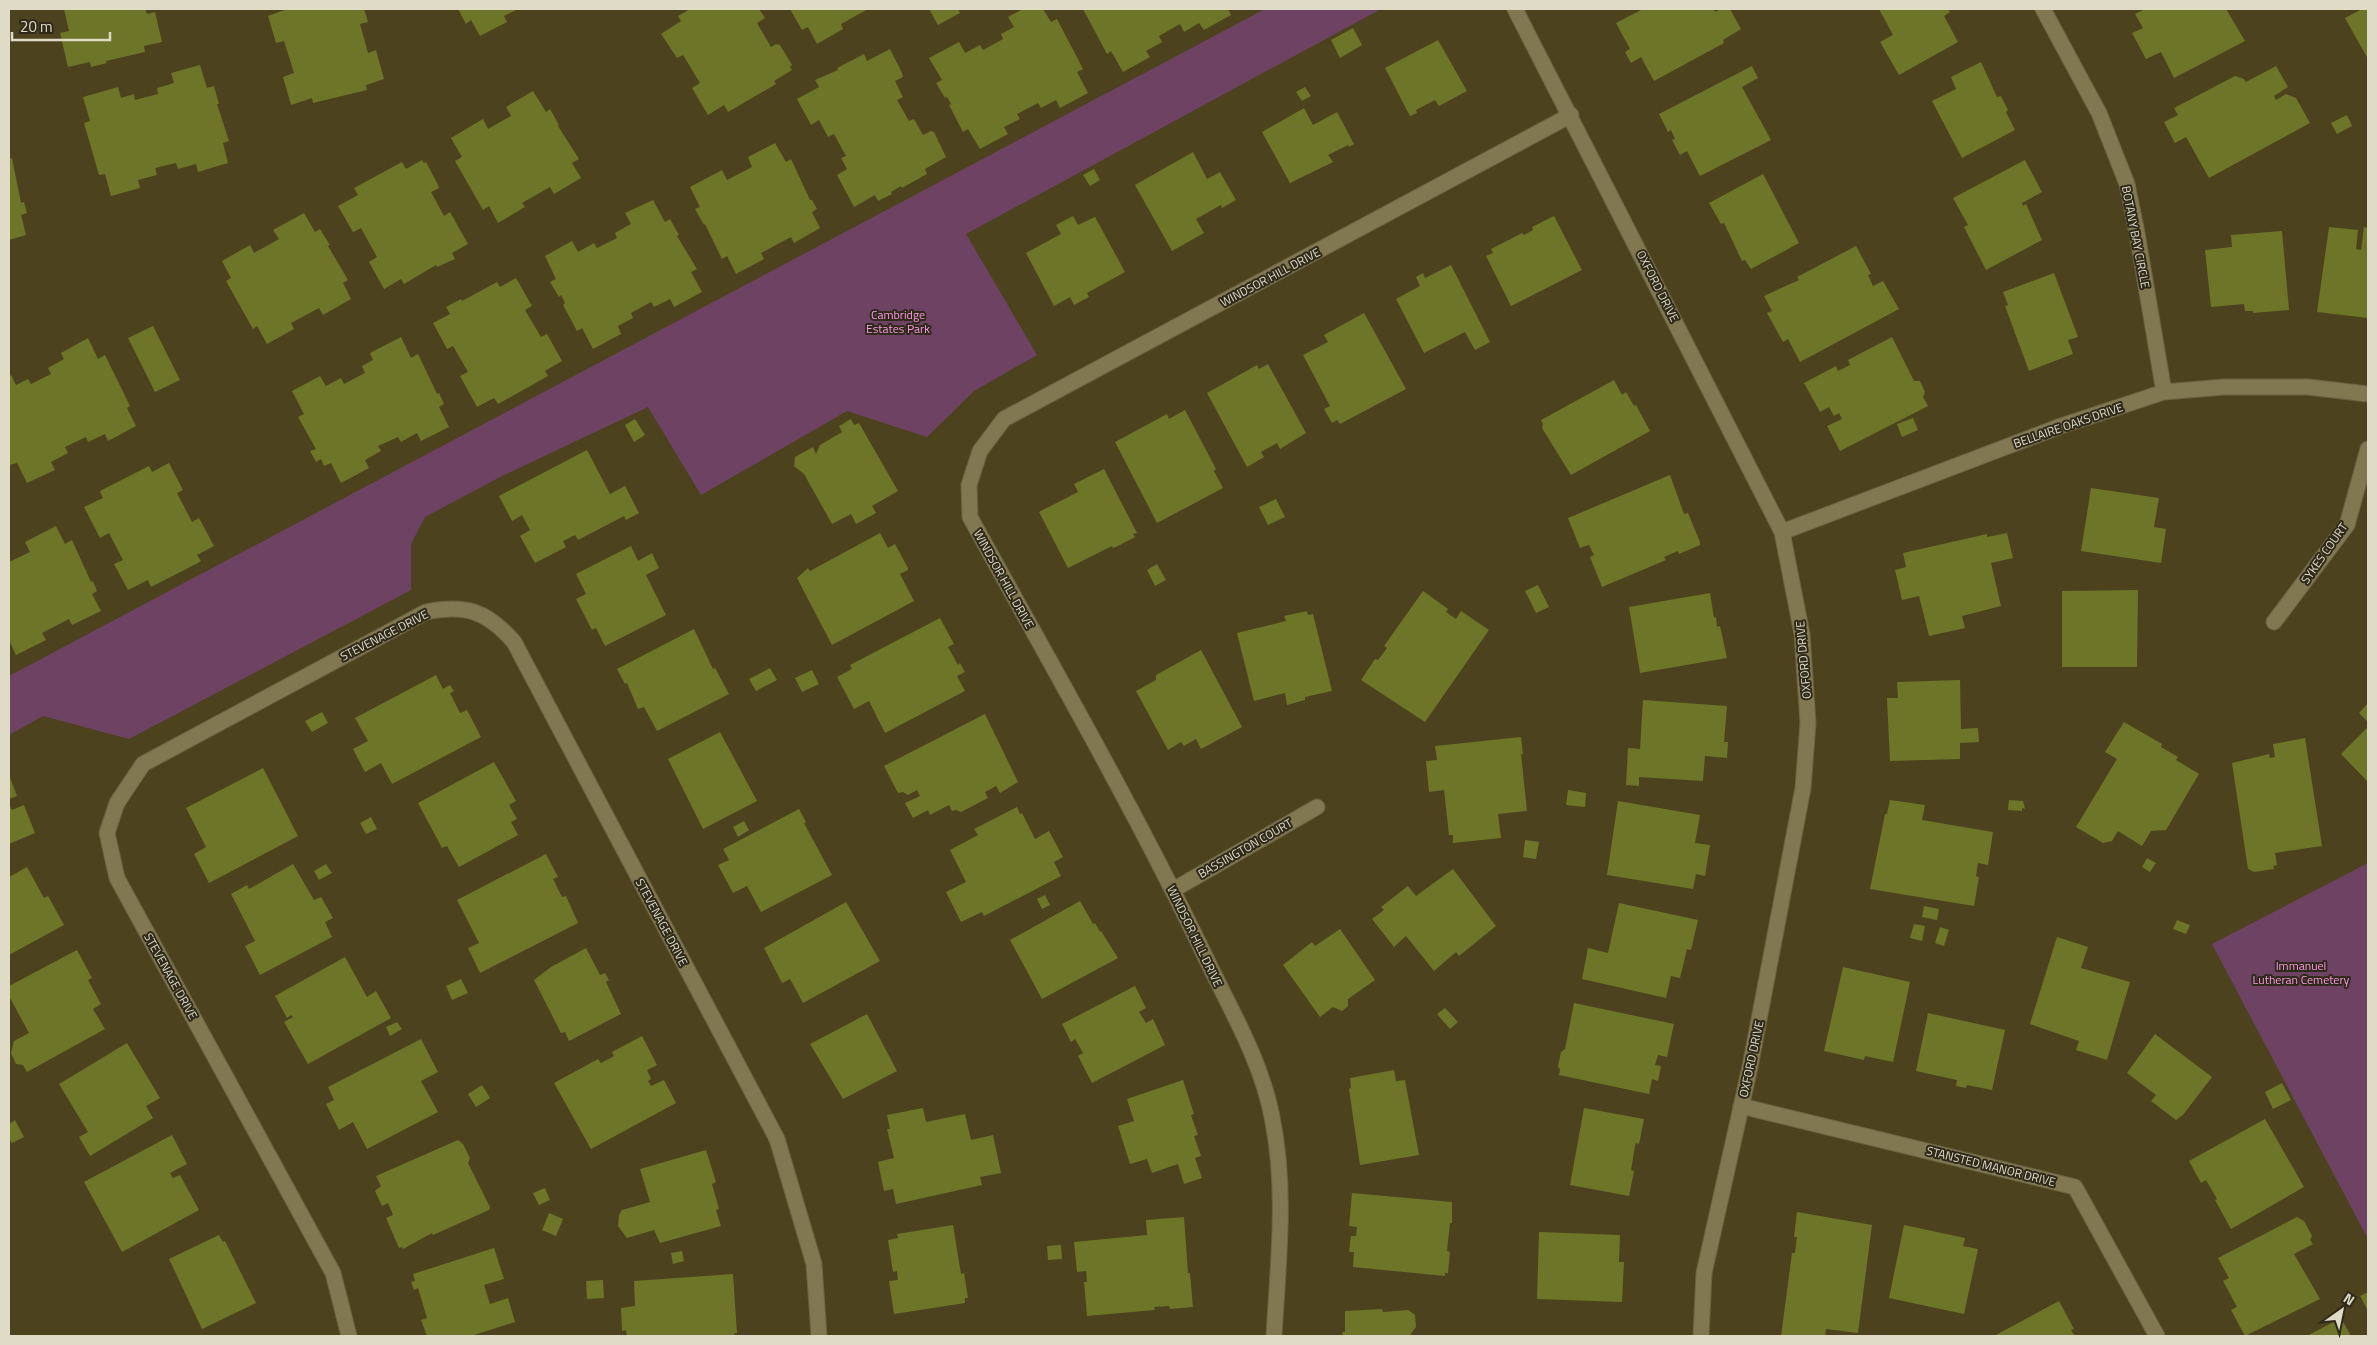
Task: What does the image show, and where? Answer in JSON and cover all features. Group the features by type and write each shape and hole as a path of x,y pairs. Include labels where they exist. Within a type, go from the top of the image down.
{"street":[{"name":"OXFORD DRIVE","path":"1515,9 1572,115 1782,532 1802,634 1808,723 1804,788 1741,1106 1704,1273 1701,1336"},
{"name":"BOTANY BAY CIRCLE","path":"2043,9 2099,113 2127,184 2164,392"},
{"name":"WINDSOR HILL DRIVE","path":"1274,1336 1280,1234 1281,1174 1272,1116 1257,1065 1173,890 970,517 969,485 980,451 1004,419 1572,115"},
{"name":"BELLAIRE OAKS DRIVE","path":"1782,532 2061,426 2164,392 2224,387 2308,387 2368,394"},
{"name":"SYKES COURT","path":"2274,622 2347,524 2368,449"},
{"name":"STEVENAGE DRIVE","path":"349,1336 333,1273 117,878 106,833 117,803 143,764 426,612 449,607 472,611 499,624 514,642 777,1139 814,1264 819,1336"},
{"name":"BASSINGTON COURT","path":"1173,890 1317,806"},
{"name":"STANSTED MANOR DRIVE","path":"1741,1106 2075,1187 2157,1336"}],"green space":[{"name":"Cambridge Estates Park","path":"1265,9 1381,9 966,234 1037,355 974,391 927,437 847,411 701,495 648,407 502,476 425,517 411,544 411,590 129,739 43,716 9,735 9,676"},
{"name":"Immanuel Lutheran Cemetery","path":"2368,863 2368,1239 2212,944"}],"building":[{"path":"64,9 145,9 147,14 155,12 162,42 144,46 145,52 106,61 107,63 91,67 90,62 68,67 60,33 69,31"},
{"path":"287,9 364,9 368,22 360,24 368,53 376,50 384,79 366,85 367,90 313,103 312,98 291,105 283,77 294,73 284,41 276,43 268,16"},
{"path":"458,9 518,9 504,16 507,22 480,36 471,20 466,24"},
{"path":"690,9 759,9 765,18 757,23 771,47 776,44 780,45 792,65 790,67 792,70 774,81 776,84 728,112 724,105 708,115 692,88 700,83 683,55 677,58 661,34 681,21 678,16"},
{"path":"790,9 868,9 841,24 843,29 817,44 808,27 802,30"},
{"path":"929,9 958,9 960,13 938,25"},
{"path":"1023,9 1043,9 1051,22 1057,19 1083,69 1077,72 1088,93 1060,108 1056,100 1041,108 1038,103 1017,114 1020,119 1004,127 1008,134 980,149 968,129 963,132 949,105 951,104 936,83 942,80 929,58 959,42 965,53 980,45 983,50 1003,39 1001,34 1014,27 1008,17"},
{"path":"1083,9 1228,9 1231,15 1204,30 1199,23 1184,32 1180,24 1159,36 1162,42 1146,51 1150,57 1123,72 1111,51 1107,54"},
{"path":"1643,9 1714,9 1715,12 1721,9 1730,9 1741,29 1723,40 1724,43 1654,81 1641,57 1631,63 1625,52 1630,49 1616,23"},
{"path":"1879,9 1948,9 1950,12 1944,16 1958,42 1899,75 1880,42 1893,35"},
{"path":"2145,9 2226,9 2245,41 2174,78 2161,52 2146,59 2132,33 2143,28 2135,14"},
{"path":"2362,9 2368,9 2368,59 2345,18"},
{"path":"1353,28 1362,45 1340,58 1331,40"},
{"path":"1438,40 1467,91 1439,106 1435,100 1416,110 1417,113 1410,116 1385,68"},
{"path":"890,49 903,77 895,81 903,97 897,100 909,121 914,119 923,135 931,131 934,132 946,157 925,169 927,174 902,188 901,186 891,192 892,194 878,201 875,195 854,207 837,175 847,169 841,158 846,156 834,134 828,137 819,120 811,125 797,99 819,87 815,80 838,70 837,68 864,54 867,61"},
{"path":"1981,62 1997,97 2001,96 2008,110 2006,112 2015,130 1962,158 1932,101 1956,89 1951,77"},
{"path":"200,65 207,88 214,86 219,104 217,104 229,141 223,143 228,163 198,172 196,164 178,169 176,163 155,168 157,175 138,180 140,188 111,196 105,174 99,175 84,123 90,121 83,97 118,87 121,98 134,94 135,100 158,94 157,88 174,83 171,73"},
{"path":"1752,66 1758,78 1742,87 1771,140 1700,176 1687,151 1680,155 1672,140 1675,139 1671,130 1668,132 1659,114"},
{"path":"2276,66 2288,87 2274,96 2276,100 2286,94 2296,98 2310,123 2209,178 2186,137 2175,143 2164,122 2178,115 2174,108 2235,76 2244,79 2246,82"},
{"path":"1305,87 1311,96 1302,101 1296,92"},
{"path":"533,91 546,112 550,109 558,126 579,159 572,163 581,178 554,194 550,187 522,203 525,207 498,223 489,206 483,210 455,161 462,157 451,138 483,119 488,129 511,116 506,107"},
{"path":"1304,108 1313,125 1337,112 1354,144 1328,155 1333,162 1290,183 1262,132"},
{"path":"2347,115 2352,126 2337,134 2331,123"},
{"path":"775,143 786,162 791,159 810,200 812,200 817,209 812,212 820,228 794,243 791,237 761,253 764,259 736,274 727,256 722,259 705,224 695,209 700,207 690,187 722,170 727,180 752,167 748,157"},
{"path":"1193,152 1207,179 1220,172 1236,200 1222,208 1221,205 1196,219 1204,233 1172,251 1135,185"},
{"path":"12,158 21,203 24,202 27,213 21,215 26,235 9,240 9,159"},
{"path":"422,160 424,163 426,162 439,188 431,192 444,216 450,212 468,244 452,253 455,259 437,267 436,265 404,284 401,279 384,289 369,262 377,257 361,228 353,232 338,206 358,195 354,188 402,162 406,169"},
{"path":"2025,160 2042,192 2022,203 2023,206 2026,204 2042,240 1986,270 1964,227 1968,225 1953,198"},
{"path":"1094,169 1100,180 1090,186 1083,175"},
{"path":"1763,174 1799,243 1751,269 1745,260 1742,261 1724,223 1721,224 1709,203"},
{"path":"653,200 665,222 670,219 679,235 677,236 697,269 691,272 702,292 674,307 670,299 654,307 651,302 631,313 633,318 618,326 621,334 593,349 582,328 577,331 563,305 565,303 561,295 559,297 550,282 556,279 545,256 572,241 578,252 594,243 597,248 617,238 615,233 631,224 625,213"},
{"path":"304,213 315,232 320,229 330,245 328,246 348,280 343,283 351,299 323,315 319,308 291,323 294,329 267,344 257,326 253,329 226,281 231,278 222,261 250,245 254,253 279,239 273,230"},
{"path":"1073,216 1078,225 1095,217 1125,272 1087,293 1089,297 1074,305 1070,297 1054,306 1026,253 1061,234 1056,225"},
{"path":"1554,216 1582,270 1511,306 1486,256 1493,253 1491,249 1522,233 1524,235 1533,230 1532,227"},
{"path":"2329,227 2358,230 2356,249 2361,250 2364,227 2368,228 2368,318 2317,312"},
{"path":"2282,231 2289,310 2253,313 2253,311 2245,311 2244,304 2211,307 2205,250 2232,247 2231,235"},
{"path":"1856,246 1871,274 1868,275 1873,286 1883,281 1899,309 1800,362 1788,339 1783,342 1767,313 1772,311 1764,296 1799,280 1797,277"},
{"path":"1451,265 1490,342 1475,350 1465,332 1424,353 1396,299 1420,286 1416,277 1423,273 1425,278"},
{"path":"2054,273 2078,337 2068,340 2073,354 2029,371 2005,306 2008,305 2003,292"},
{"path":"516,278 532,306 525,310 541,337 547,334 562,361 545,371 548,376 498,404 494,398 477,407 460,376 468,372 453,346 447,349 433,323 450,314 446,307 461,299 462,301 497,282 500,287"},
{"path":"1364,313 1406,389 1340,424 1337,420 1332,423 1324,409 1330,406 1303,355 1328,342 1324,335"},
{"path":"153,326 180,380 155,392 128,338"},
{"path":"401,337 411,358 418,354 437,394 439,393 444,404 439,407 449,427 421,441 417,433 401,442 398,437 378,446 381,451 365,460 369,468 341,483 331,463 324,466 321,459 316,462 310,451 316,449 298,417 304,414 292,391 320,376 326,386 341,378 344,384 365,373 362,366 373,360 370,353"},
{"path":"1892,337 1914,381 1920,381 1925,392 1923,397 1928,406 1840,451 1827,426 1842,419 1839,413 1834,416 1829,407 1820,412 1804,383 1836,366 1838,371 1850,365 1848,360"},
{"path":"88,338 98,359 105,355 130,406 127,408 136,426 108,441 105,434 88,442 86,437 65,447 68,453 51,462 55,470 27,483 17,463 9,465 9,377 11,375 16,385 28,379 31,384 51,374 48,368 64,359 61,353"},
{"path":"1268,364 1306,433 1280,449 1277,443 1261,452 1264,457 1247,467 1207,393 1257,365 1259,369"},
{"path":"1614,380 1622,395 1626,392 1634,406 1636,405 1650,431 1571,475 1542,428 1541,420"},
{"path":"1185,410 1216,469 1214,471 1223,488 1157,523 1115,442 1167,414 1169,419"},
{"path":"1913,418 1918,430 1902,437 1897,424"},
{"path":"635,419 645,435 634,442 625,425"},
{"path":"851,419 854,425 859,423 898,491 872,506 876,513 856,524 851,514 832,524 804,474 794,466 795,457 813,447 816,454 820,445 842,432 839,426"},
{"path":"587,450 610,494 625,486 639,513 626,520 624,516 578,540 575,535 563,541 566,547 535,563 520,536 530,530 522,515 512,521 499,496"},
{"path":"169,463 183,490 177,493 192,522 199,518 214,546 197,555 201,561 196,564 151,587 148,580 128,590 114,564 123,560 109,533 100,538 84,507 103,498 100,491 149,466 152,472"},
{"path":"1104,469 1137,533 1133,534 1135,537 1118,546 1113,548 1112,546 1068,568 1039,512 1078,492 1074,484"},
{"path":"1670,475 1684,514 1688,513 1700,545 1679,554 1678,551 1664,557 1666,560 1602,587 1590,557 1594,555 1589,545 1580,548 1568,518"},
{"path":"2091,488 2159,498 2154,527 2166,529 2161,563 2081,551"},
{"path":"1276,499 1285,517 1268,525 1259,507"},
{"path":"56,526 65,544 72,540 91,582 93,581 97,591 92,594 101,611 72,625 69,619 42,633 46,640 16,655 9,640 9,562 30,552 25,542"},
{"path":"880,533 888,548 895,544 908,568 908,570 900,574 914,601 832,645 797,578 808,568 810,571"},
{"path":"2007,533 2013,558 1991,563 2001,606 1962,616 1965,628 1929,636 1919,596 1902,600 1895,570 1906,567 1903,553 1987,534 1987,537"},
{"path":"631,546 638,561 652,553 659,568 646,575 666,615 605,646 596,628 592,630 576,599 586,594 576,574"},
{"path":"1157,564 1166,580 1155,586 1147,570"},
{"path":"1538,585 1549,607 1536,613 1525,591"},
{"path":"2138,590 2137,667 2062,667 2062,591"},
{"path":"1423,591 1448,609 1446,612 1456,619 1461,611 1489,630 1425,722 1361,680 1375,659 1378,660 1387,648 1384,646"},
{"path":"1710,593 1714,618 1716,617 1717,627 1720,626 1727,658 1640,673 1629,607"},
{"path":"1307,611 1308,615 1313,614 1332,691 1305,697 1305,700 1287,705 1285,693 1254,701 1237,633 1286,621 1284,616"},
{"path":"940,618 954,644 948,647 958,665 960,663 965,672 957,676 965,691 885,733 869,701 854,709 837,677 852,669 850,665"},
{"path":"694,629 713,669 715,668 729,694 657,731 644,707 638,709 627,683 625,684 617,669"},
{"path":"1201,650 1242,727 1201,749 1196,739 1184,746 1181,742 1168,750 1136,691 1156,680 1156,675"},
{"path":"770,668 777,680 756,691 749,679"},
{"path":"812,670 819,684 802,692 795,678"},
{"path":"436,675 443,689 450,685 454,691 450,693 460,713 467,710 481,737 392,784 381,763 365,772 353,749 368,741 355,718"},
{"path":"1960,680 1961,729 1978,728 1979,742 1960,743 1960,759 1890,761 1887,698 1898,698 1897,682"},
{"path":"1643,700 1727,706 1724,742 1728,742 1727,758 1705,756 1703,781 1639,777 1639,786 1626,785 1628,748 1640,749"},
{"path":"2368,703 2368,722 2359,713"},
{"path":"322,712 328,723 312,732 305,721"},
{"path":"985,714 1018,782 1000,793 996,786 985,792 988,798 961,812 952,811 949,805 930,815 928,810 913,818 905,803 920,796 917,790 908,795 903,792 898,793 884,766"},
{"path":"2124,722 2162,744 2161,747 2178,757 2176,760 2199,774 2166,830 2151,831 2142,846 2118,831 2112,841 2103,843 2076,827 2117,759 2105,752"},
{"path":"2368,727 2368,782 2341,754"},
{"path":"720,732 757,801 703,829 668,759"},
{"path":"1521,737 1527,811 1498,814 1501,838 1453,843 1453,835 1449,835 1444,790 1429,792 1426,761 1437,760 1435,746"},
{"path":"2305,738 2322,846 2275,853 2277,865 2273,866 2274,869 2254,872 2248,869 2232,763 2269,754 2270,758 2275,757 2273,744"},
{"path":"494,762 516,801 509,805 517,819 511,822 518,835 459,867 447,846 442,848 418,803"},
{"path":"263,768 298,836 209,883 194,854 206,847 186,808"},
{"path":"9,775 17,796 9,799"},
{"path":"1568,790 1586,793 1585,807 1566,805"},
{"path":"1890,800 1925,805 1922,820 1993,832 1988,865 1978,863 1976,876 1979,877 1974,906 1870,889 1885,814 1887,814"},
{"path":"2009,800 2023,801 2025,809 2022,808 2022,811 2008,810"},
{"path":"1618,801 1700,815 1695,843 1710,845 1705,876 1696,874 1693,889 1607,875"},
{"path":"9,804 12,810 24,805 35,833 9,844"},
{"path":"1017,807 1035,839 1049,831 1063,857 1054,862 1061,876 984,916 982,912 961,922 946,892 966,882 950,850 978,835 974,829"},
{"path":"799,809 806,822 804,823 832,875 761,912 747,886 733,893 718,865 729,860 723,849"},
{"path":"371,817 377,829 366,834 360,823"},
{"path":"744,821 749,830 738,837 733,827"},
{"path":"1525,840 1539,842 1536,859 1523,857"},
{"path":"546,854 558,877 553,879 562,897 566,896 578,923 480,973 468,948 479,943 457,900"},
{"path":"2147,858 2156,863 2150,872 2142,867"},
{"path":"293,864 314,900 321,897 333,918 325,922 332,937 260,975 245,946 255,941 231,894 247,885 249,889"},
{"path":"326,864 332,873 319,880 314,871"},
{"path":"27,867 44,898 48,896 64,925 9,955 9,877"},
{"path":"1453,869 1496,926 1459,956 1456,952 1434,971 1406,936 1394,947 1372,919 1384,910 1381,907 1408,886 1416,896"},
{"path":"1045,895 1050,905 1042,909 1037,899"},
{"path":"1080,901 1093,924 1095,923 1101,931 1118,958 1042,999 1010,940"},
{"path":"846,902 880,961 803,1003 790,979 782,983 764,948"},
{"path":"1619,903 1698,920 1691,950 1687,949 1680,978 1671,976 1666,998 1582,979 1588,948 1608,953"},
{"path":"1924,906 1939,909 1937,920 1922,917"},
{"path":"2177,920 2190,925 2186,934 2173,929"},
{"path":"1914,924 1925,926 1922,941 1910,938"},
{"path":"1940,927 1949,930 1944,946 1935,943"},
{"path":"1340,929 1375,980 1348,999 1348,1006 1342,1011 1333,1007 1320,1017 1283,965 1312,942 1315,946"},
{"path":"2057,937 2088,947 2081,968 2130,982 2107,1060 2076,1050 2079,1041 2030,1024"},
{"path":"586,948 600,975 605,973 609,980 606,982 621,1014 569,1041 565,1032 561,1033 534,980 551,967"},
{"path":"77,950 92,978 88,980 101,1004 93,1009 105,1029 27,1072 23,1065 16,1064 11,1053 14,1041 29,1033 9,996 9,986"},
{"path":"345,957 367,997 376,991 391,1018 308,1064 284,1022 293,1017 291,1015 287,1018 275,996"},
{"path":"1843,967 1910,982 1893,1062 1865,1056 1864,1060 1824,1051"},
{"path":"461,979 468,993 452,1000 446,986"},
{"path":"1135,986 1146,1008 1139,1012 1146,1023 1153,1019 1165,1045 1092,1083 1078,1056 1083,1053 1075,1039 1071,1042 1062,1024"},
{"path":"1574,1003 1674,1024 1667,1057 1658,1055 1655,1065 1661,1066 1658,1081 1652,1079 1649,1094 1559,1075 1560,1070 1558,1066 1561,1052 1565,1049"},
{"path":"1445,1008 1458,1022 1450,1029 1437,1014"},
{"path":"1928,1013 2005,1030 1992,1090 1967,1085 1966,1088 1956,1086 1957,1080 1916,1071"},
{"path":"867,1014 897,1071 843,1099 810,1044"},
{"path":"397,1022 402,1029 390,1036 386,1027"},
{"path":"2155,1034 2212,1077 2183,1115 2176,1120 2151,1101 2156,1095 2127,1073"},
{"path":"642,1036 657,1065 647,1070 651,1079 648,1081 651,1086 664,1080 676,1103 591,1149 554,1083 598,1059 601,1063 614,1056 612,1052"},
{"path":"421,1039 438,1072 421,1081 438,1112 367,1149 353,1122 339,1130 326,1104 334,1100 328,1087"},
{"path":"127,1043 160,1098 146,1106 153,1118 90,1156 79,1137 88,1132 59,1084"},
{"path":"1394,1070 1396,1081 1405,1080 1419,1155 1360,1165 1349,1089 1351,1088 1350,1078"},
{"path":"1183,1080 1194,1114 1191,1115 1198,1135 1194,1136 1201,1156 1195,1158 1202,1178 1184,1184 1178,1164 1152,1173 1147,1159 1130,1164 1118,1126 1134,1121 1127,1099"},
{"path":"2282,1083 2291,1100 2273,1109 2265,1092"},
{"path":"482,1085 490,1098 476,1107 468,1094"},
{"path":"923,1108 926,1122 965,1114 971,1140 993,1135 1001,1173 980,1177 982,1185 896,1204 893,1189 884,1191 878,1162 894,1158 887,1129 890,1129 887,1115"},
{"path":"1584,1108 1644,1119 1639,1144 1636,1143 1635,1146 1631,1170 1634,1171 1629,1196 1570,1185"},
{"path":"2265,1119 2304,1187 2231,1229 2206,1180 2201,1183 2189,1161"},
{"path":"15,1120 24,1137 12,1143 9,1138 9,1124"},
{"path":"172,1135 187,1164 170,1173 173,1178 180,1175 199,1210 122,1252 84,1182"},
{"path":"458,1140 463,1144 470,1158 468,1163 490,1207 489,1210 433,1235 432,1233 403,1249 402,1247 399,1248 386,1218 393,1215 388,1203 382,1206 375,1191 381,1186 376,1176"},
{"path":"706,1150 716,1182 712,1184 719,1209 716,1210 721,1226 660,1243 654,1230 627,1238 618,1226 619,1215 622,1210 650,1202 640,1169"},
{"path":"545,1188 550,1200 539,1205 533,1193"},
{"path":"1352,1193 1452,1202 1452,1223 1450,1223 1447,1251 1450,1252 1448,1273 1445,1273 1445,1276 1353,1267 1354,1252 1349,1252 1351,1236 1356,1236 1357,1227 1349,1226"},
{"path":"1797,1212 1872,1225 1858,1333 1826,1329 1825,1336 1781,1336 1792,1253 1795,1253 1797,1237 1794,1237"},
{"path":"549,1213 563,1219 556,1236 542,1230"},
{"path":"1184,1217 1188,1273 1190,1273 1193,1307 1170,1309 1169,1306 1154,1307 1155,1310 1087,1316 1084,1282 1087,1282 1086,1271 1077,1272 1074,1242 1147,1235 1146,1220"},
{"path":"2297,1217 2304,1221 2312,1236 2310,1240 2313,1244 2294,1254 2320,1299 2245,1336 2231,1310 2237,1307 2223,1281 2229,1278 2218,1258"},
{"path":"953,1225 961,1274 964,1273 968,1298 965,1298 965,1303 894,1314 889,1281 898,1280 897,1271 893,1272 888,1240 898,1238 897,1234"},
{"path":"1904,1225 1965,1238 1963,1246 1978,1249 1964,1314 1889,1298"},
{"path":"1539,1232 1620,1235 1619,1262 1624,1262 1622,1302 1537,1299"},
{"path":"219,1235 223,1242 225,1241 256,1303 202,1329 169,1259"},
{"path":"1061,1245 1062,1259 1048,1260 1047,1246"},
{"path":"494,1248 504,1279 484,1285 490,1304 508,1298 515,1322 471,1336 427,1336 421,1320 427,1318 418,1288 414,1290 411,1282 415,1281 413,1274"},
{"path":"682,1251 684,1261 673,1264 671,1253"},
{"path":"733,1274 737,1333 734,1333 735,1336 627,1336 626,1330 622,1331 621,1308 635,1306 634,1281"},
{"path":"603,1280 604,1298 587,1299 586,1281"},
{"path":"2368,1292 2368,1311 2360,1296"},
{"path":"2059,1301 2074,1329 2071,1330 2075,1336 1994,1336"},
{"path":"1382,1309 1383,1312 1408,1310 1415,1315 1416,1327 1410,1335 1343,1336 1342,1332 1345,1332 1345,1311"},
{"path":"2341,1318 2351,1336 2307,1336"}]}
